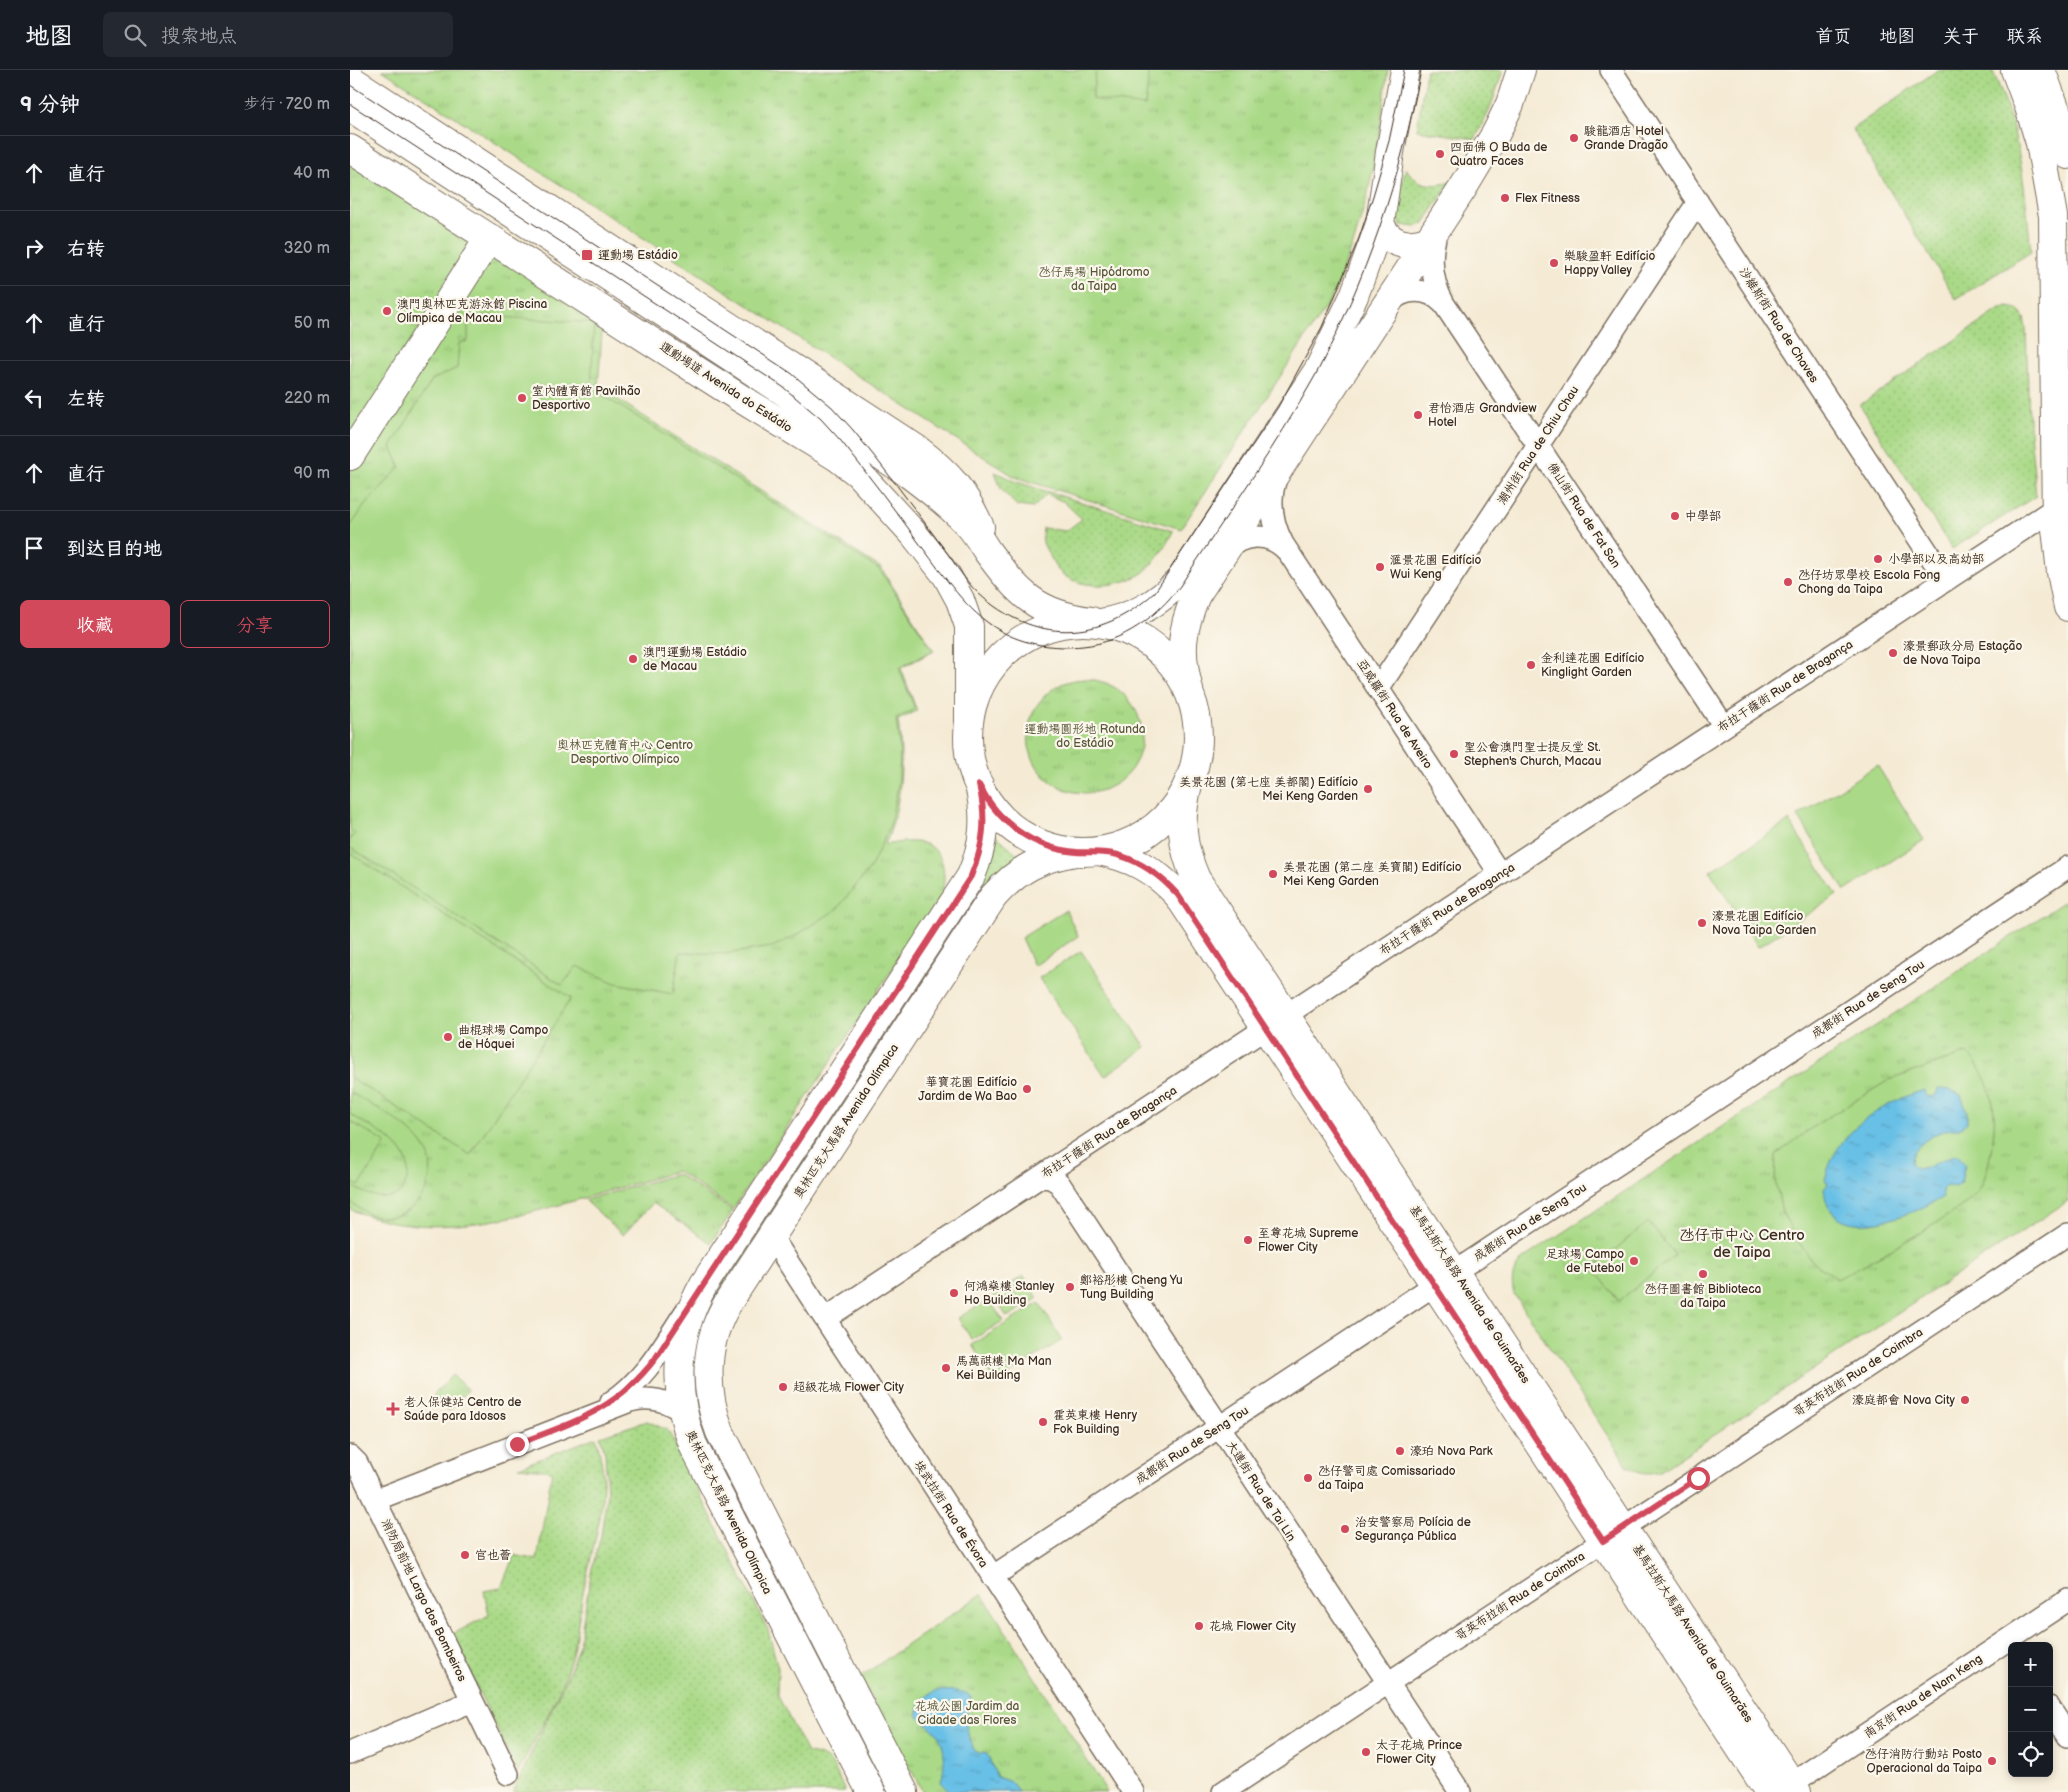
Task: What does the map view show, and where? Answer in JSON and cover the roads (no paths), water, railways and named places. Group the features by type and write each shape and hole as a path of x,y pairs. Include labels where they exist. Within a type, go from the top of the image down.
{"main road":[{"path":"1406,70 1390,152 1380,224 1356,291 1319,369 1181,579 1154,604 1119,619 1096,622 1072,621 1034,632 1002,654 980,686 973,704 969,723 968,743 971,762 979,785 998,814 1012,828 1028,838 1046,846 1087,852 1119,847 1136,840 1152,830 1178,803 1188,784 1198,751 1196,714 1184,671 1182,651 1183,632 1196,595 1435,231 1496,133 1510,104 1521,70"},
{"path":"2015,70 2040,143 2048,179 2053,216 2062,504 2059,558 2068,607"},
{"path":"2042,70 2059,118 2068,155"},
{"path":"350,79 935,463 961,490 997,563"},
{"path":"350,107 905,471 968,523 1008,580 1021,593 1037,605 1072,619 1096,622 1129,630 1160,650 1172,663 1189,690"},
{"name":"運動場道 Avenida do Estádio","path":"350,149 838,457 858,474 913,533 947,576 960,600 969,626 969,723"},
{"path":"350,456 489,238 501,224 502,219 498,205"},
{"path":"1380,224 1387,235 1400,244 1416,245 1435,231"},
{"path":"763,378 789,366"},
{"name":"基馬拉斯大馬路 Avenida de Guimarães","path":"1188,784 1183,803 1182,822 1183,842 1188,861 1196,879 1276,1022 1784,1790"},
{"name":"奧林匹克大馬路 Avenida Olímpica","path":"870,1792 694,1445 683,1413 679,1377 680,1349 686,1322 704,1284 971,876 983,841 985,822 979,785"},
{"name":"基馬拉斯大馬路 Avenida de Guimarães","path":"1087,852 1117,855 1134,861 1151,870 1165,881 1178,895 1276,1022"},
{"name":"奧林匹克大馬路 Avenida Olímpica","path":"904,1792 720,1432 710,1399 708,1376 712,1341 719,1319 729,1300 993,897 1006,882 1021,870 1038,861 1057,855 1087,852"},
{"path":"809,1672 822,1672 833,1664 836,1658"},
{"path":"828,1709 836,1698 842,1695 854,1695"}],"street":[{"name":"沙維斯街 Rua de Chaves","path":"1611,70 1946,580"},
{"name":"潮州街 Rua de Chiu Chau","path":"1378,688 1698,202"},
{"name":"佛山街 Rua de Fat San","path":"1435,231 1432,267 1436,286 1444,304 1724,726"},
{"name":"佛山街 Rua de Fat San","path":"1386,306 1400,294 1415,291 1433,295 1444,304"},
{"name":"亞威羅街 Rua de Aveiro","path":"1283,462 1274,486 1272,512 1277,532 1290,555 1500,874"},
{"name":"布拉干薩街 Rua de Bragança","path":"826,1318 1053,1175 1276,1022 2062,504"},
{"name":"亞威羅街 Rua de Aveiro","path":"1223,554 1239,541 1259,537 1275,541 1290,555"},
{"name":"成都街 Rua de Seng Tou","path":"992,1577 2068,868"},
{"name":"大連街 Rua de Tai Lin","path":"1053,1175 1460,1792"},
{"name":"哥英布拉街 Rua de Coimbra","path":"1223,1792 2068,1234"},
{"name":"埃武拉街 Rua de Évora","path":"771,1236 1133,1792"},
{"path":"580,1420 617,1399 637,1380 655,1359 704,1284"},
{"path":"375,1500 626,1402 640,1399 658,1400 671,1405 683,1413"},
{"name":"消防局前地 Largo dos Bombeiros","path":"350,1456 357,1463 508,1774"},
{"name":"南京街 Rua de Nam Keng","path":"2013,1642 2068,1600"},
{"name":"南京街 Rua de Nam Keng","path":"1784,1790 2008,1646"},
{"path":"350,1753 472,1701"},
{"path":"2053,1713 2068,1736"}],"water":[{"path":"1938,1089 1951,1090 1961,1095 1967,1112 1967,1122 1961,1128 1940,1132 1923,1142 1914,1152 1911,1164 1921,1168 1927,1167 1958,1155 1965,1165 1961,1182 1955,1187 1946,1186 1942,1190 1943,1197 1912,1212 1893,1218 1874,1223 1856,1223 1840,1219 1829,1208 1824,1189 1828,1184 1825,1180 1830,1163 1838,1148 1862,1122 1891,1103 1924,1090 1927,1096 1932,1097 1936,1095"},
{"path":"936,1691 956,1691 969,1695 971,1701 967,1713 966,1726 975,1752 987,1754 997,1777 1011,1782 1019,1792 950,1792 941,1782 944,1758 941,1740 936,1732 917,1715 923,1700"}],"tram line":[{"path":"350,85 791,373 832,407 853,430 978,593 999,610 1022,622 1044,629 1067,631 1090,628 1112,621 1134,609 1155,592 1278,407 1322,327 1359,238 1389,141 1404,70"},
{"path":"350,104 783,387 821,419 841,441 948,581 976,613 999,630 1019,639 1040,645 1072,647 1098,644 1125,633 1150,618 1171,597 1250,482 1300,403 1350,303 1380,227 1403,149 1421,70"}],"place":[{"name":"駿龍酒店 Hotel Grande Dragão","path":"1574,138"},
{"name":"四面佛 O Buda de Quatro Faces","path":"1440,154"},
{"name":"Flex Fitness","path":"1505,198"},
{"name":"運動場 Estádio","path":"587,255"},
{"name":"樂駿盈軒 Edifício Happy Valley","path":"1554,263"},
{"name":"澳門奧林匹克游泳館 Piscina Olímpica de Macau","path":"387,311"},
{"name":"室內體育館 Pavilhão Desportivo","path":"522,398"},
{"name":"君怡酒店 Grandview Hotel","path":"1418,415"},
{"name":"中學部","path":"1675,516"},
{"name":"小學部以及高幼部","path":"1878,559"},
{"name":"滙景花園 Edifício Wui Keng","path":"1380,567"},
{"name":"氹仔坊眾學校 Escola Fong Chong da Taipa","path":"1788,582"},
{"name":"濠景郵政分局 Estação de Nova Taipa","path":"1893,653"},
{"name":"澳門運動場 Estádio de Macau","path":"633,659"},
{"name":"金利達花園 Edifício Kinglight Garden","path":"1531,665"},
{"name":"聖公會澳門聖士提反堂 St. Stephen's Church, Macau","path":"1454,754"},
{"name":"美景花園 (第七座 美都閣) Edifício Mei Keng Garden","path":"1368,789"},
{"name":"美景花園 (第二座 美寶閣) Edifício Mei Keng Garden","path":"1273,874"},
{"name":"濠景花園 Edifício Nova Taipa Garden","path":"1702,923"},
{"name":"曲棍球場 Campo de Hóquei","path":"448,1037"},
{"name":"華寶花園 Edifício Jardim de Wa Bao","path":"1027,1089"},
{"name":"至尊花城 Supreme Flower City","path":"1248,1240"},
{"name":"足球場 Campo de Futebol","path":"1634,1261"},
{"name":"氹仔圖書館 Biblioteca da Taipa","path":"1703,1274"},
{"name":"鄭裕彤樓 Cheng Yu Tung Building","path":"1070,1287"},
{"name":"何鴻燊樓 Stanley Ho Building","path":"954,1293"},
{"name":"馬萬祺樓 Ma Man Kei Building","path":"946,1368"},
{"name":"超級花城 Flower City","path":"783,1387"},
{"name":"濠庭都會 Nova City","path":"1965,1400"},
{"name":"老人保健站 Centro de Saúde para Idosos","path":"393,1409"},
{"name":"霍英東樓 Henry Fok Building","path":"1043,1422"},
{"name":"濠珀 Nova Park","path":"1400,1451"},
{"name":"氹仔警司處 Comissariado da Taipa","path":"1308,1478"},
{"name":"治安警察局 Polícia de Segurança Pública","path":"1345,1529"},
{"name":"官也薈","path":"465,1555"},
{"name":"花城 Flower City","path":"1199,1626"},
{"name":"太子花城 Prince Flower City","path":"1366,1752"},
{"name":"氹仔消防行動站 Posto Operacional da Taipa","path":"1992,1761"}],"district":[{"name":"氹仔市中心 Centro de Taipa","path":"1742,1244"}],"park label":[{"name":"氹仔馬場 Hipódromo da Taipa","path":"1094,279"},
{"name":"運動場圓形地 Rotunda do Estádio","path":"1085,736"},
{"name":"奧林匹克體育中心 Centro Desportivo Olímpico","path":"625,752"},
{"name":"花城公園 Jardim da Cidade das Flores","path":"967,1713"}]}
